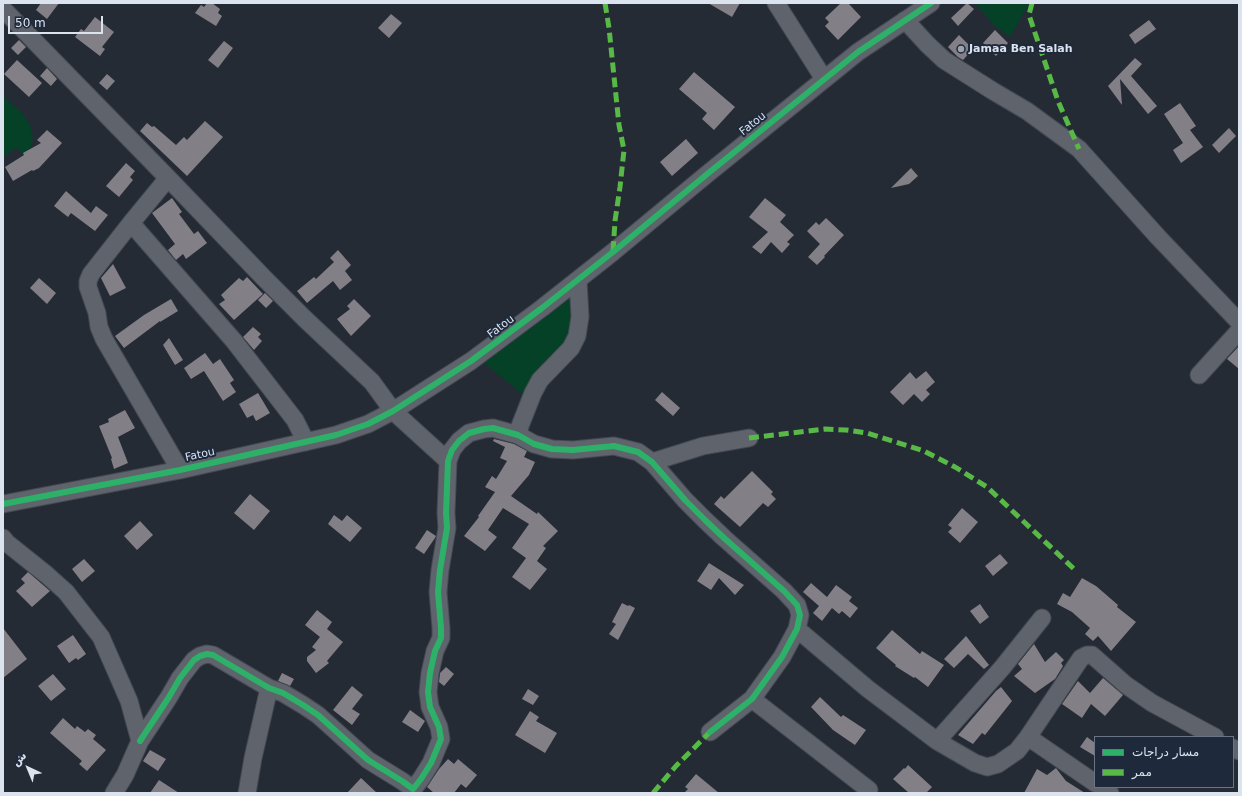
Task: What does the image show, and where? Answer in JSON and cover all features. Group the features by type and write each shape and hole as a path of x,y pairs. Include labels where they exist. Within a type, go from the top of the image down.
{"street":[{"path":"776,3 824,79"},
{"name":"Fatou","path":"4,500 180,470 336,435 368,424 392,411 471,361 542,308 858,52 931,3"},
{"path":"3,9 305,319 372,382 392,411 448,461"},
{"path":"905,20 944,60 1027,111 1079,149 1158,237 1239,322"},
{"path":"168,178 130,223 91,274 88,281 88,287 97,312 99,327 104,339 180,470"},
{"path":"130,223 234,342 295,420 306,442"},
{"path":"518,435 533,393 540,380 571,348 577,336 580,317 578,280"},
{"path":"1199,375 1239,331"},
{"path":"114,793 125,775 140,741 180,678 194,660 207,654 213,655 226,662 269,688 283,693 318,715 368,760 413,789 421,780 431,763 442,739 439,727 430,707 428,692 430,673 435,651 441,638 442,628 438,592 447,528 446,513 448,461 452,450 459,441 469,433 493,428 518,435 534,444 552,449 574,450 614,446 638,452 652,462 685,500 705,520 784,591 797,605 800,614 797,629 782,656 752,699 710,732"},
{"path":"652,462 703,446 749,438"},
{"path":"3,538 66,592 101,637 129,701 140,741"},
{"path":"937,741 1002,668 1042,618"},
{"path":"797,629 868,690 937,741 975,763 987,767 998,764 1017,751 1081,658 1087,654 1092,655 1126,685 1152,703 1213,736"},
{"path":"247,793 252,758 269,688"},
{"path":"752,699 869,790"},
{"path":"129,701 140,708 150,709 164,705"},
{"path":"1028,737 1094,782"}],"green space":[{"path":"975,3 1029,3 1010,37 995,26"},
{"path":"3,96 23,114 30,125 33,137 29,154 24,157 17,147 3,157"},
{"path":"574,296 577,331 525,396 484,363"}],"building":[{"path":"41,3 59,3 47,19 36,10"},
{"path":"207,3 212,3 220,9 218,13 222,16 216,26 195,13 201,5 204,7"},
{"path":"708,3 740,3 732,17"},
{"path":"841,3 848,3 861,17 838,40 825,26 829,22 825,18"},
{"path":"967,3 974,9 958,26 951,18"},
{"path":"391,14 402,23 389,38 378,28"},
{"path":"95,17 114,32 102,47 105,49 100,56 75,37 81,29 84,31"},
{"path":"1149,20 1156,29 1135,44 1129,35"},
{"path":"995,30 1008,43 996,56 983,43"},
{"name":"Jamaa Ben Salah","path":"959,35 973,49 963,60 948,47"},
{"path":"19,40 26,47 18,55 11,48"},
{"path":"224,41 233,48 218,68 208,60"},
{"path":"1135,58 1142,64 1131,76 1157,106 1148,114 1120,79 1122,105 1108,86"},
{"path":"17,60 42,83 29,97 4,74"},
{"path":"47,68 57,79 51,86 40,76"},
{"path":"694,72 735,107 714,130 702,119 707,113 679,89"},
{"path":"107,74 115,81 107,90 99,83"},
{"path":"1180,103 1196,126 1190,130 1203,147 1181,163 1173,150 1183,143 1164,114"},
{"path":"205,121 223,137 187,176 140,131 147,123 152,127 154,126 176,145 184,137 187,140"},
{"path":"1229,128 1236,136 1219,153 1212,145"},
{"path":"47,130 62,143 39,168 33,171 32,170 13,181 5,167 24,155 23,153 41,143 37,140"},
{"path":"686,139 698,153 672,176 660,162"},
{"path":"126,163 135,171 130,177 133,180 119,197 106,186"},
{"path":"911,168 918,176 909,184 891,188"},
{"path":"66,191 91,213 96,206 108,215 95,231 71,213 68,217 54,206"},
{"path":"172,198 182,212 179,214 194,234 198,231 207,243 186,259 183,254 176,260 168,250 175,244 152,213"},
{"path":"765,198 786,215 780,222 794,235 787,242 790,244 782,253 771,242 761,254 752,247 768,232 749,217"},
{"path":"826,218 844,235 817,265 808,257 820,244 807,231 816,222 819,225"},
{"path":"338,250 351,265 345,271 352,280 340,290 333,281 307,303 297,291 314,277 316,279 334,262 330,258"},
{"path":"113,264 126,288 110,296 101,278"},
{"path":"247,277 263,294 234,320 219,304 225,300 221,295 239,278 243,281"},
{"path":"39,278 56,293 47,304 30,288"},
{"path":"265,293 273,301 266,308 258,300"},
{"path":"171,299 178,311 160,321 124,348 115,336 144,315"},
{"path":"354,299 371,316 351,336 337,319 350,309 347,306"},
{"path":"253,327 261,334 258,337 262,341 254,350 243,337"},
{"path":"169,338 183,360 175,365 163,345"},
{"path":"1239,346 1239,369 1227,359"},
{"path":"205,353 213,364 220,359 234,380 230,383 236,392 223,401 204,371 191,379 184,368"},
{"path":"926,371 935,382 926,390 930,394 922,402 914,394 903,405 890,392 910,372 916,379"},
{"path":"662,392 680,408 673,416 655,400"},
{"path":"258,393 270,413 256,421 253,415 247,418 239,404"},
{"path":"125,410 135,428 118,437 128,463 114,469 112,458 99,426 109,422 108,419"},
{"path":"494,439 514,444 527,451 524,457 535,462 529,475 511,496 537,514 538,512 558,531 543,546 546,548 537,561 547,569 530,590 512,577 526,558 512,548 529,524 503,508 488,530 497,537 485,551 464,536 479,517 478,516 495,492 485,487 492,476 496,479 507,461 500,458 505,447 493,441"},
{"path":"752,471 773,492 771,494 776,499 768,507 763,503 740,527 714,504 721,496 724,499"},
{"path":"250,494 270,511 254,530 234,513"},
{"path":"962,508 978,522 960,543 948,532 952,528 948,525"},
{"path":"334,515 342,521 347,515 362,528 350,542 328,524"},
{"path":"140,521 153,535 137,550 124,536"},
{"path":"427,530 436,536 424,554 415,548"},
{"path":"1000,554 1008,563 993,576 985,566"},
{"path":"84,559 95,571 82,582 72,569"},
{"path":"709,563 744,585 735,595 719,578 711,590 697,581"},
{"path":"28,572 50,591 32,607 16,591 25,583 21,579"},
{"path":"1082,578 1096,586 1118,605 1117,607 1136,622 1111,651 1098,636 1093,641 1085,634 1090,628 1072,612 1057,604 1063,593 1070,597"},
{"path":"811,583 827,597 836,585 852,597 849,601 858,608 850,618 842,611 839,614 832,608 822,621 813,613 819,606 803,592"},
{"path":"622,603 635,608 618,640 609,634 616,624 612,622"},
{"path":"980,604 989,617 980,624 970,611"},
{"path":"317,610 332,622 327,629 343,642 327,661 329,663 316,673 307,661 307,657 316,650 312,647 320,637 305,625"},
{"path":"3,628 27,659 3,678"},
{"path":"892,630 920,654 922,651 944,665 928,687 915,677 914,678 895,666 896,665 876,648"},
{"path":"73,635 86,654 78,660 76,658 69,663 57,646"},
{"path":"966,636 989,665 984,669 968,654 954,668 944,659"},
{"path":"1034,644 1045,662 1056,652 1064,660 1061,663 1063,666 1055,679 1035,693 1014,676 1022,669 1018,664"},
{"path":"446,667 454,674 444,686 439,682 440,673"},
{"path":"282,673 294,679 290,686 278,681"},
{"path":"53,674 66,689 51,701 38,686"},
{"path":"1103,678 1123,695 1105,716 1091,704 1082,718 1062,704 1078,681 1090,693"},
{"path":"352,686 363,695 352,709 360,714 352,725 333,710"},
{"path":"1001,687 1012,701 985,735 982,733 973,744 958,735 996,691"},
{"path":"528,689 539,696 533,705 522,699"},
{"path":"820,697 841,717 843,715 866,730 855,745 833,730 811,707"},
{"path":"410,710 425,721 418,732 402,722"},
{"path":"530,711 539,717 536,721 557,733 545,753 515,735"},
{"path":"63,718 75,729 77,726 85,732 88,729 96,735 93,739 106,750 87,771 79,764 82,761 50,733"},
{"path":"1087,737 1094,742 1094,755 1080,747"},
{"path":"150,750 166,759 158,771 143,761"},
{"path":"448,759 454,764 458,759 477,775 466,788 461,784 454,793 434,793 427,787"},
{"path":"908,765 932,787 926,793 909,793 893,779"},
{"path":"1056,768 1066,781 1085,793 1024,793 1037,769 1047,775"},
{"path":"696,774 719,793 684,793 688,789 685,787"},
{"path":"361,778 377,793 347,793"},
{"path":"159,780 179,793 150,793"}],"marked path":[{"path":"605,3 619,125 624,150 615,221 613,252"},
{"path":"1032,3 1029,15 1058,101 1079,149"},
{"path":"749,438 825,429 846,430 867,433 924,451 955,467 987,487 1074,569"},
{"path":"653,793 676,766 710,732"}],"cycle path":[{"path":"3,504 180,470 336,435 368,424 393,411 471,361 542,308 858,52 931,3"},
{"path":"140,741 180,678 194,660 207,654 213,655 269,688 283,693 318,715 368,760 413,789 431,763 441,739 439,727 430,707 428,692 430,673 435,651 441,638 438,592 447,528 446,513 448,461 452,450 459,441 469,433 493,428 518,435 534,444 552,449 573,450 614,446 638,452 652,462 685,500 705,520 784,591 797,605 800,615 797,629 782,657 752,699 710,732"}],"place":[{"name":"Jamaa Ben Salah","path":"961,49"}]}
